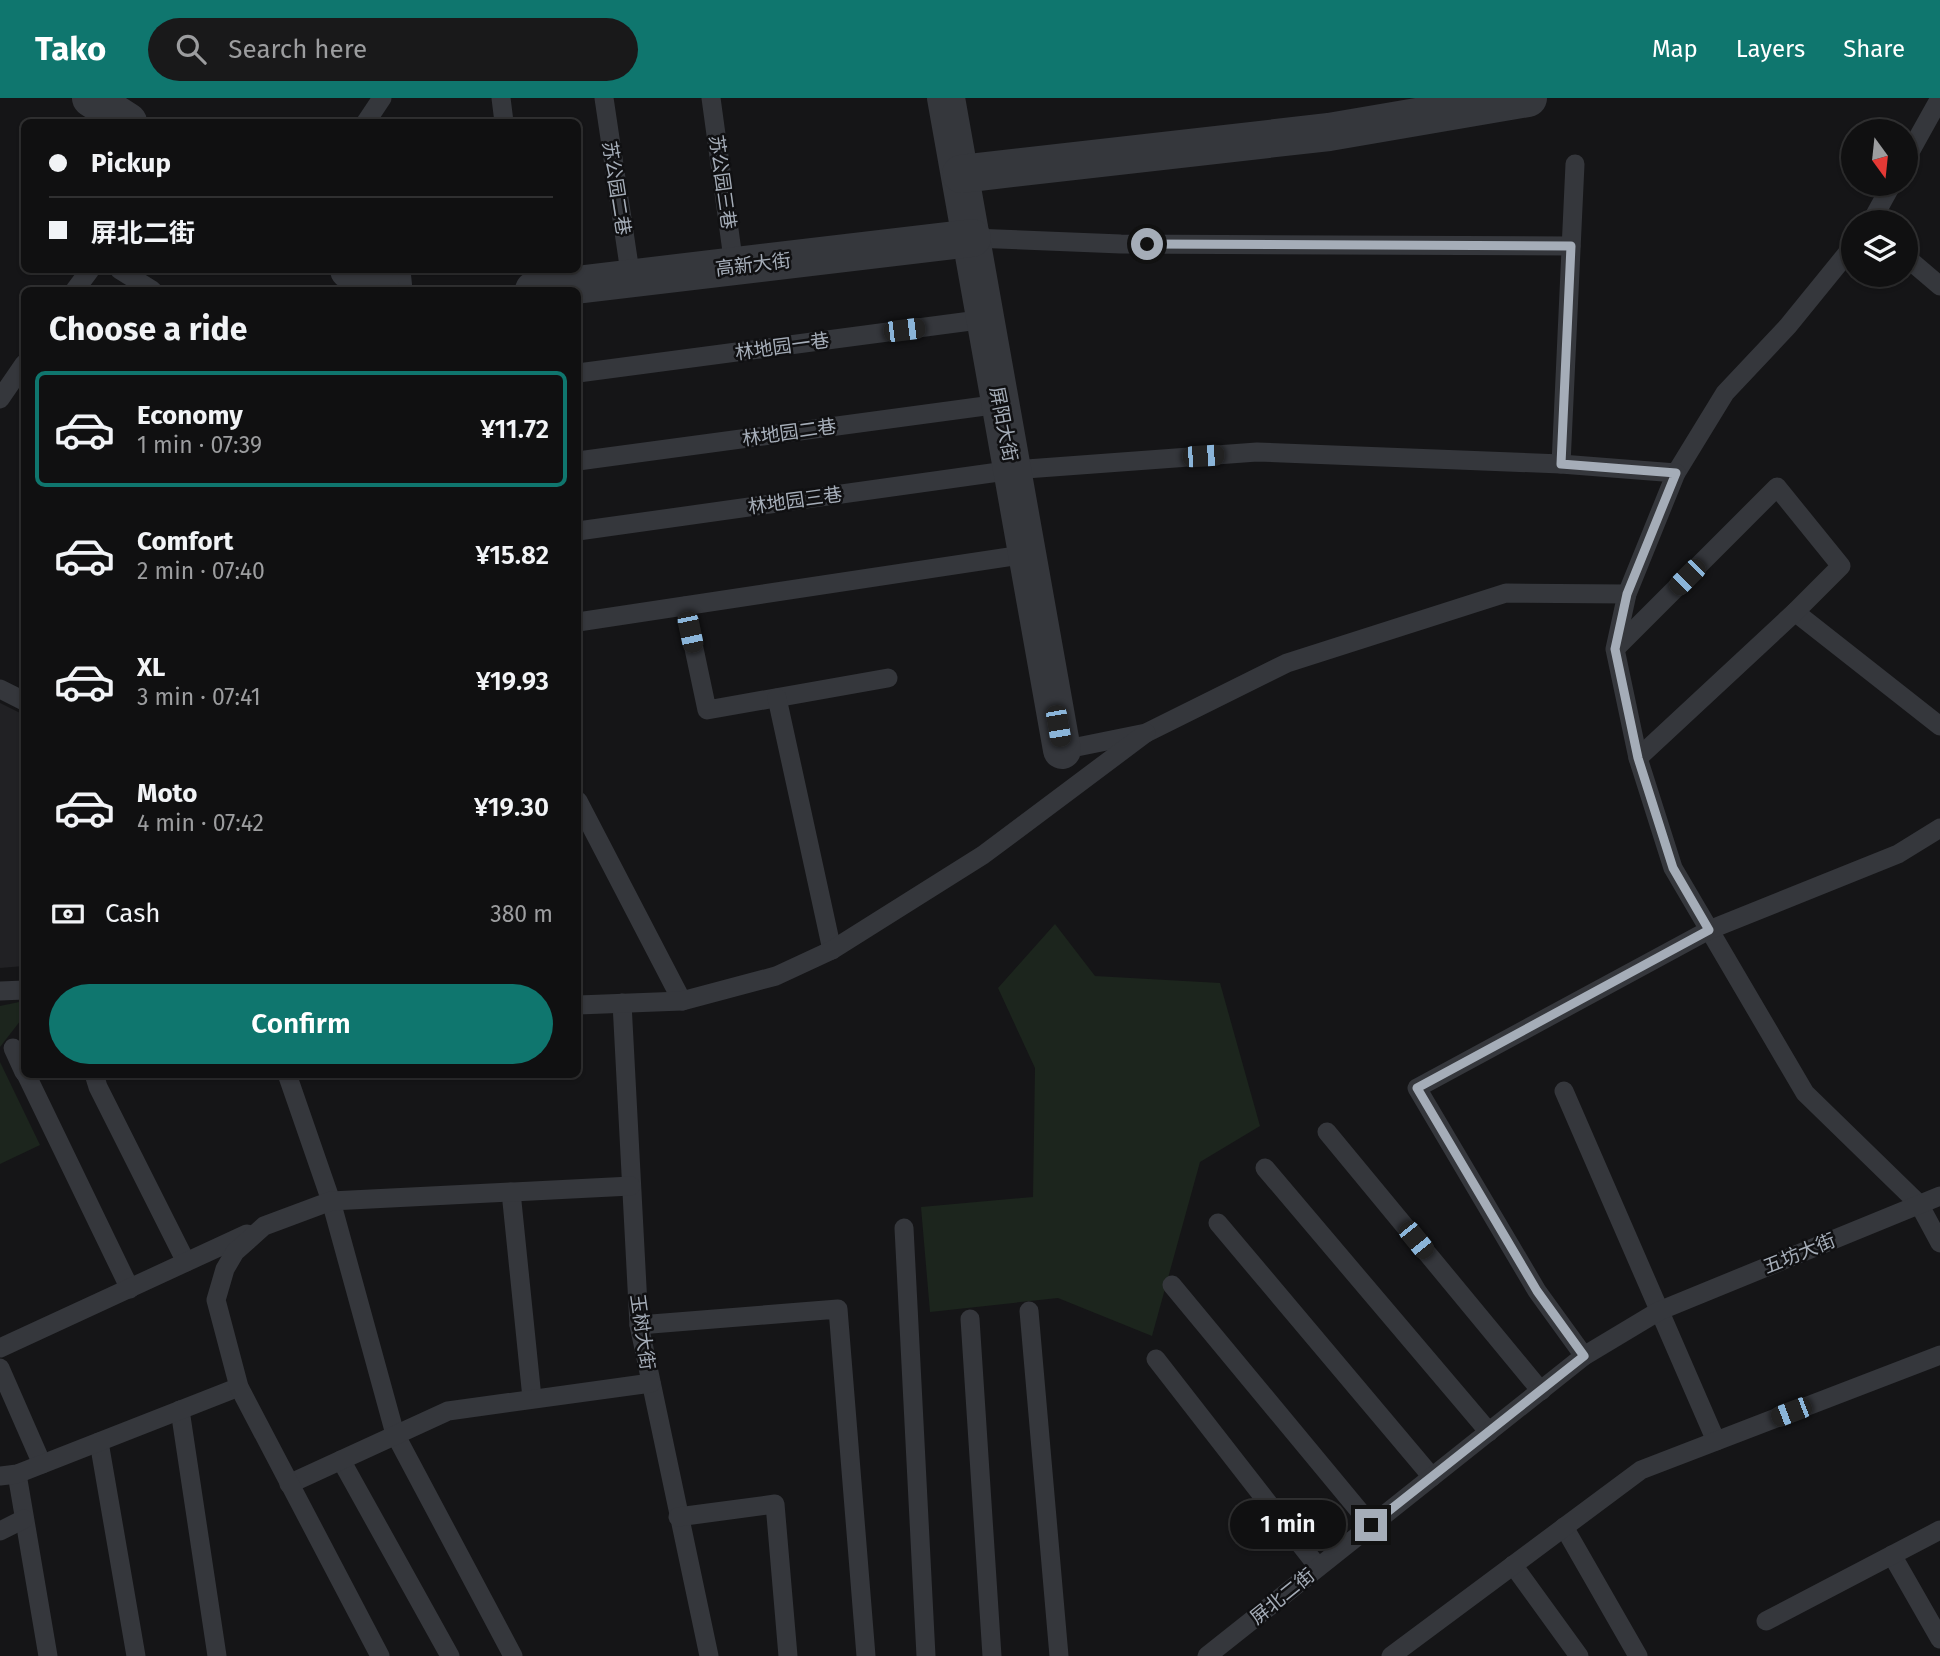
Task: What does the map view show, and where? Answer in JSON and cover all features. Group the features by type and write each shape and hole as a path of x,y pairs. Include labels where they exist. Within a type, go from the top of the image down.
{"street":[{"path":"91,98 123,119"},
{"name":"屏阳大街","path":"946,98 1062,750"},
{"path":"961,174 1329,132 1528,98"},
{"name":"高新大街","path":"559,287 972,237"}],"lane":[{"path":"368,119 383,98"},
{"path":"383,98 386,119"},
{"path":"501,98 504,119"},
{"name":"苏公园二巷","path":"604,98 631,279"},
{"name":"苏公园三巷","path":"711,98 734,266"},
{"path":"1918,137 1940,98"},
{"path":"1561,464 1575,164"},
{"path":"972,237 1121,244 1571,246"},
{"path":"1841,261 1788,326 1725,393 1676,473 1627,594 1615,649 1638,758 1673,868 1805,1093 1919,1204 1940,1243"},
{"path":"1918,267 1940,286"},
{"path":"125,273 147,287"},
{"name":"林地园一巷","path":"581,373 986,319"},
{"path":"12,390 21,370"},
{"name":"林地园二巷","path":"581,461 1000,404"},
{"name":"林地园三巷","path":"581,531 1013,470 1257,452 1561,464 1676,473"},
{"path":"1615,649 1777,487 1841,566 1638,758"},
{"path":"581,622 1028,554"},
{"path":"581,1005 682,1002 776,976 832,950 983,855 1146,733 1287,663 1506,593 1627,594"},
{"path":"685,606 707,710 888,678"},
{"path":"1794,612 1940,726"},
{"path":"0,689 21,700"},
{"path":"776,698 832,950"},
{"path":"1062,750 1146,733"},
{"path":"581,807 682,1002"},
{"path":"1584,1356 1537,1291 1417,1088 1709,930 1898,853 1940,828"},
{"path":"0,991 21,990"},
{"name":"玉树大街","path":"622,1003 639,1325 709,1656"},
{"path":"13,1048 21,1065"},
{"path":"27,1078 130,1289"},
{"path":"95,1078 186,1262"},
{"path":"288,1078 331,1201 395,1434 513,1656"},
{"path":"1564,1091 1716,1441"},
{"path":"1327,1132 1541,1391"},
{"path":"1265,1168 1489,1432"},
{"path":"0,1348 264,1226 331,1201 631,1186"},
{"path":"511,1192 531,1398"},
{"name":"五坊大街","path":"1659,1311 1940,1196"},
{"path":"1218,1223 1432,1477"},
{"path":"264,1226 235,1252 225,1269 216,1300 239,1387 380,1656"},
{"path":"904,1228 926,1656"},
{"path":"1172,1285 1371,1525"},
{"path":"639,1325 838,1309 866,1656"},
{"path":"1029,1311 1059,1656"},
{"name":"屏北二街","path":"1207,1656 1584,1356 1659,1311"},
{"path":"970,1319 992,1656"},
{"path":"1391,1656 1642,1470 1940,1355"},
{"path":"1156,1359 1318,1567"},
{"path":"0,1368 42,1464"},
{"path":"289,1484 448,1411 651,1383"},
{"path":"48,1656 24,1519 9,1475 239,1387"},
{"path":"180,1410 217,1656"},
{"path":"99,1442 136,1656"},
{"path":"341,1460 450,1656"},
{"path":"678,1517 775,1504 788,1656"},
{"path":"0,1531 24,1519"},
{"path":"1564,1527 1638,1656"},
{"path":"1766,1620 1940,1530"},
{"path":"1892,1555 1940,1639"},
{"path":"1513,1565 1578,1656"}],"shaded area":[{"path":"0,703 21,714 21,966 0,968"},
{"path":"1055,924 1095,976 1220,983 1260,1126 1200,1162 1152,1336 1058,1298 930,1312 921,1207 1033,1197 1035,1068 998,988"},
{"path":"21,1002 21,1020 0,1047 0,1006"},
{"path":"0,1062 40,1145 0,1164"}],"route":[{"path":"1147,244 1571,246 1561,464 1676,473 1627,594 1615,649 1638,758 1673,868 1709,930 1417,1088 1537,1291 1584,1356 1371,1525"}]}
